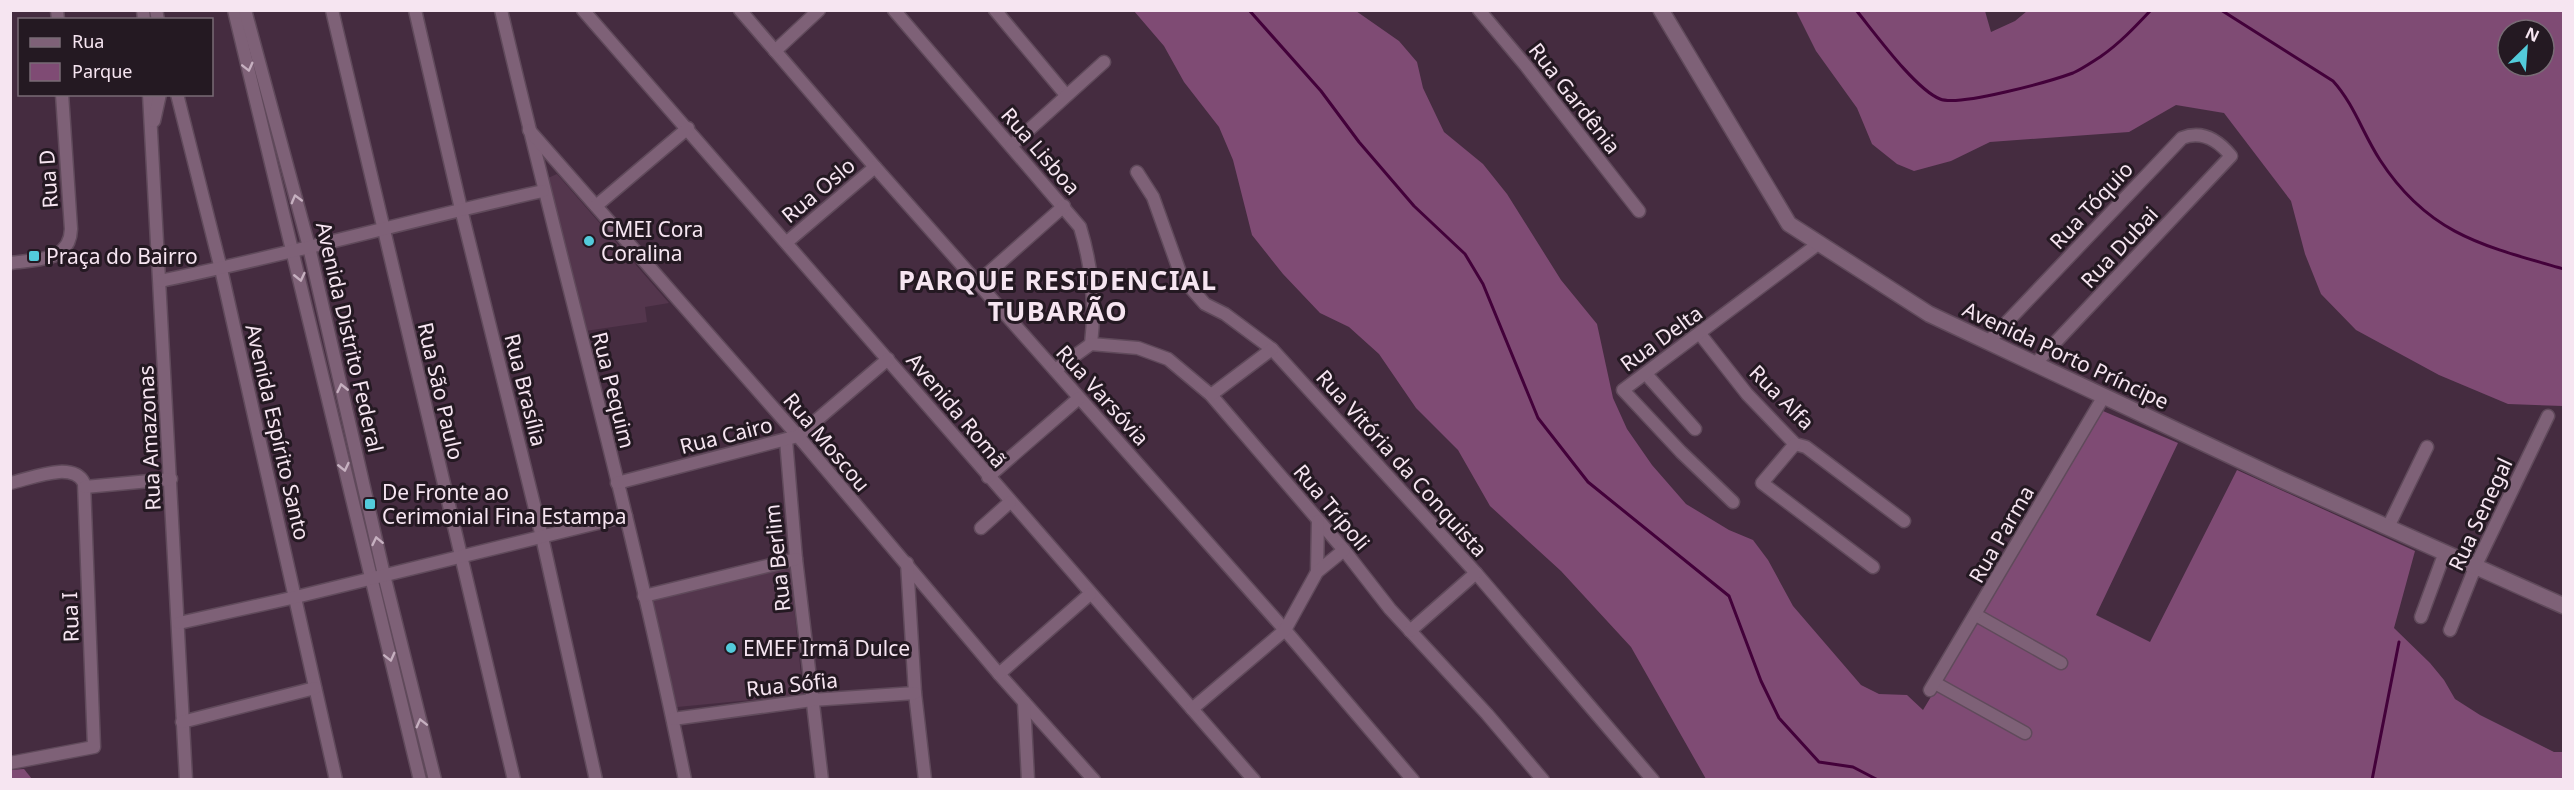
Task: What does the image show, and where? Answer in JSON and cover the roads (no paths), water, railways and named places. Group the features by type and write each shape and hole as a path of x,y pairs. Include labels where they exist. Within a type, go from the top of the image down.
{"street":[{"name":"Avenida Distrito Federal","path":"234,10 420,780"},
{"name":"Avenida Distrito Federal","path":"245,10 309,247 384,575 435,780"},
{"name":"Rua São Paulo","path":"332,10 514,780"},
{"name":"Rua Brasília","path":"415,10 460,209 542,537 596,780"},
{"name":"Rua Pequim","path":"501,10 543,191 626,516 685,780"},
{"name":"Rua Varsóvia","path":"740,10 977,284 1285,630 1413,780"},
{"path":"775,51 819,10"},
{"name":"Rua Lisboa","path":"894,10 1080,227 1090,259 1094,291 1091,344"},
{"path":"995,10 1066,95"},
{"name":"Rua Gardênia","path":"1479,10 1639,210"},
{"name":"Avenida Porto Príncipe","path":"1661,10 1789,224 1818,244 1929,314 2388,527 2563,603"},
{"name":"Avenida Romã","path":"586,11 988,477 1254,780"},
{"path":"1011,146 1104,62"},
{"name":"Rua D","path":"10,263 57,254 68,247 71,235 62,96"},
{"name":"Rua Amazonas","path":"149,96 186,780"},
{"path":"150,134 160,96"},
{"path":"168,96 184,122"},
{"name":"Avenida Espírito Santo","path":"178,96 221,269 336,780"},
{"path":"596,206 688,128"},
{"name":"Rua Moscou","path":"529,130 792,438 907,563 999,674 1094,780"},
{"name":"Rua Tóquio","path":"1988,342 2182,138 2195,133 2220,142 2231,156"},
{"name":"Rua Dubai","path":"2035,364 2231,156"},
{"name":"Rua Oslo","path":"787,242 875,167"},
{"name":"Rua Vitória da Conquista","path":"1137,172 1153,197 1182,278 1205,304 1225,314 1272,349 1476,573 1653,780"},
{"path":"159,281 294,252 383,227 543,191"},
{"path":"977,284 1064,206"},
{"name":"Rua Delta","path":"1733,502 1681,452 1623,390 1701,334 1818,244"},
{"name":"Rua Alfa","path":"1701,334 1747,394 1795,444 1806,447 1904,521"},
{"path":"1055,370 1091,344"},
{"name":"Rua Trípoli","path":"1091,344 1138,348 1168,359 1211,395 1410,631 1543,780"},
{"path":"1211,395 1272,349"},
{"name":"Rua Cairo","path":"617,483 792,438 888,359"},
{"path":"1646,374 1695,429"},
{"name":"Rua Parma","path":"2025,733 1933,686 2104,396"},
{"path":"988,477 1079,398"},
{"name":"Rua Senegal","path":"2450,630 2476,565 2548,416"},
{"name":"Rua Berlim","path":"792,438 796,558 822,780"},
{"path":"1795,444 1762,483 1873,567"},
{"path":"2388,527 2427,447"},
{"path":"10,483 67,472 78,475 85,487 171,479"},
{"name":"Rua I","path":"10,763 94,747 85,487"},
{"path":"981,528 1010,502"},
{"path":"179,622 296,597 626,516"},
{"path":"1317,572 1318,522"},
{"path":"1192,709 1285,630 1317,572 1344,550"},
{"path":"2421,617 2445,552"},
{"path":"644,596 796,558"},
{"path":"907,563 915,693 926,780"},
{"path":"1410,631 1476,573"},
{"path":"999,674 1090,594"},
{"path":"1976,615 2061,663"},
{"path":"182,722 315,688"},
{"name":"Rua Sófia","path":"673,719 812,700 915,693"},
{"path":"1024,702 1028,780"}],"waterway":[{"path":"1249,10 1321,91 1359,142 1414,206 1465,254 1483,284 1538,418 1588,482 1729,596 1761,681 1779,718 1819,762 1853,767 1878,780"},
{"path":"1856,10 1895,59 1919,84 1940,99 1950,101 2005,92 2073,73 2114,47 2151,10"},
{"path":"2221,10 2333,81 2347,99 2374,150 2398,185 2438,221 2483,244 2564,269"},
{"path":"2372,780 2399,642"}],"place":[{"name":"CMEI Cora Coralina","path":"589,241"},
{"name":"Praça do Bairro","path":"34,256"},
{"name":"De Fronte ao Cerimonial Fina Estampa","path":"370,504"},
{"name":"EMEF Irmã Dulce","path":"731,648"}],"district":[{"name":"PARQUE RESIDENCIAL TUBARÃO","path":"1058,294"}]}
